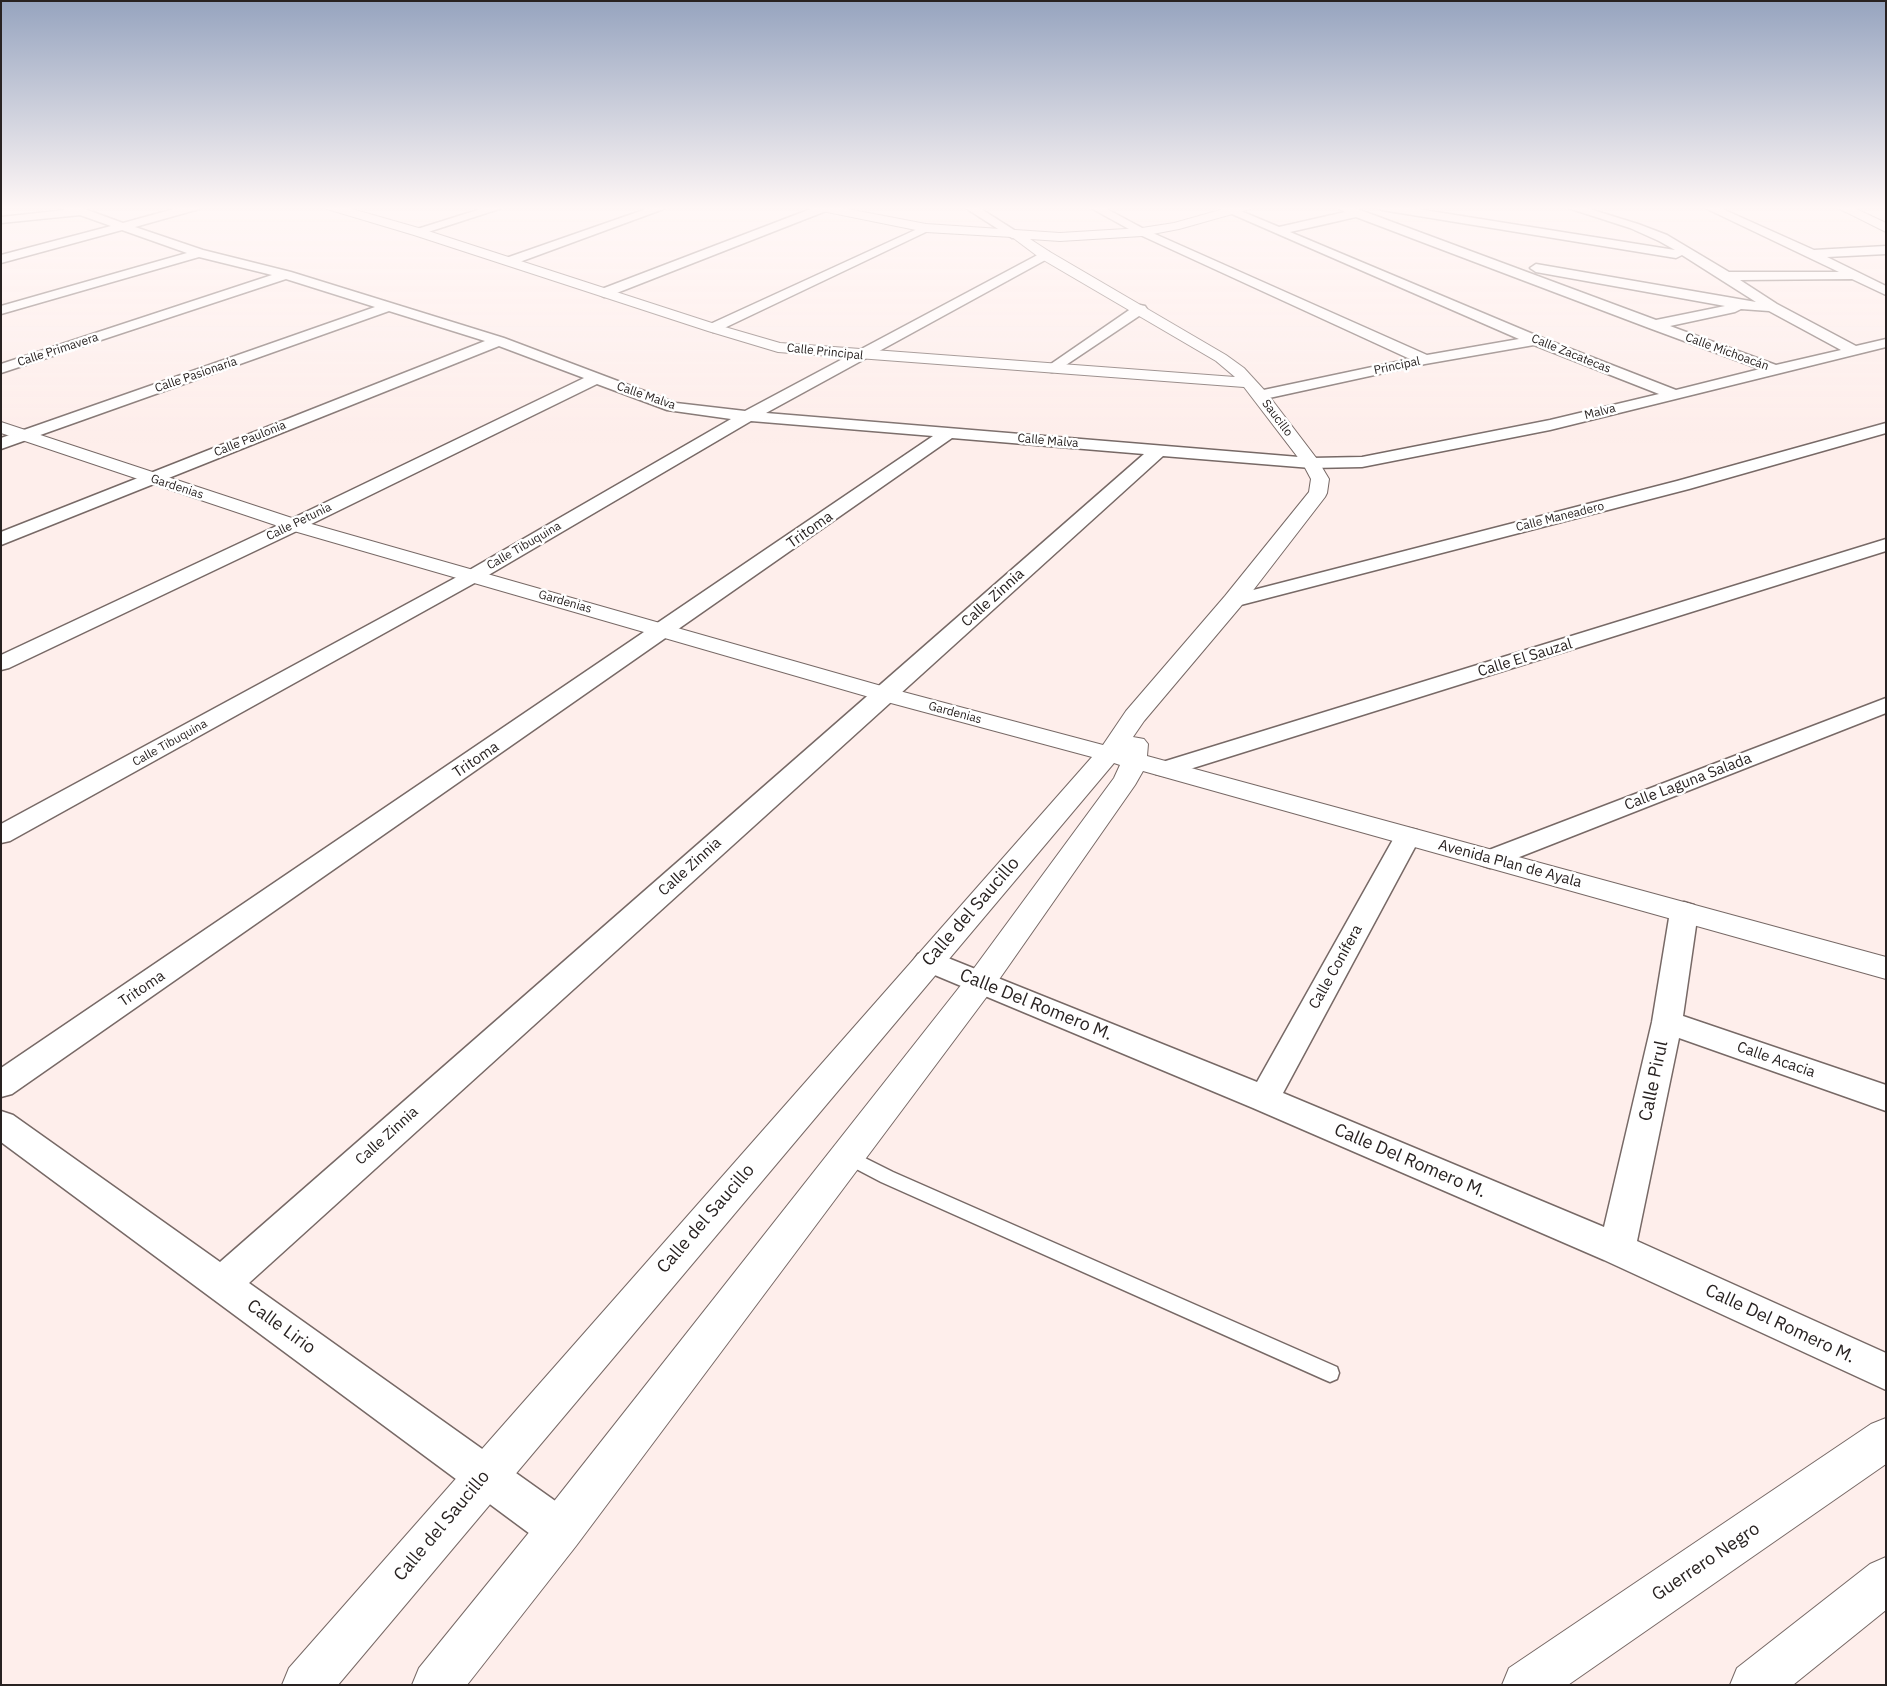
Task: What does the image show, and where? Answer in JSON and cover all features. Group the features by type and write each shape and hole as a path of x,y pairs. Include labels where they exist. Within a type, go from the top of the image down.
{"street":[{"path":"1,310 85,286"},
{"name":"Calle Primavera","path":"1,369 254,286"},
{"name":"Calle Malva","path":"322,286 499,341 673,407 748,416 1312,463"},
{"name":"Calle Principal","path":"582,286 778,347 859,356 1052,368 1254,389"},
{"path":"604,293 623,286"},
{"path":"713,328 803,286"},
{"name":"Calle Tibuquina","path":"1,835 473,576 748,416 989,286"},
{"name":"Saucillo","path":"1099,286 1221,358 1238,371 1312,463 1320,479 1318,493 1233,601 1135,716 1136,762"},
{"path":"1261,286 1425,360"},
{"name":"Calle Zacatecas","path":"1407,286 1535,340 1673,394"},
{"name":"Calle Michoacán","path":"1548,286 1775,370"},
{"path":"1632,286 1748,306 1772,307"},
{"path":"1740,286 1772,307 1855,350"},
{"name":"Calle Pasionaria","path":"1,444 391,306"},
{"path":"1654,325 1748,306"},
{"path":"1052,368 1140,309"},
{"name":"Principal","path":"1254,389 1535,340"},
{"name":"Calle Paulonia","path":"1,539 499,341"},
{"name":"Malva","path":"1312,463 1362,462 1550,425 1886,343"},
{"name":"Calle Petunia","path":"1,663 595,379"},
{"name":"Gardenias","path":"1,427 294,524 884,694 1136,762"},
{"name":"Calle Maneadero","path":"1233,601 1683,485 1886,428"},
{"name":"Tritoma","path":"1,1085 950,432"},
{"name":"Calle Zinnia","path":"221,1284 1159,450"},
{"name":"Calle El Sauzal","path":"1136,762 1886,545"},
{"name":"Calle Laguna Salada","path":"1490,859 1886,705"},
{"path":"436,1685 560,1530 980,983 1126,779 1136,762"},
{"name":"Avenida Plan de Ayala","path":"1136,762 1886,968"},
{"name":"Calle del Saucillo","path":"306,1685 928,961 1136,762"},
{"name":"Calle Conífera","path":"1264,1099 1408,836"},
{"name":"Calle Pirul","path":"1617,1249 1667,1022 1684,912"},
{"name":"Calle Del Romero M.","path":"928,961 1264,1099 1617,1249 1886,1372"},
{"name":"Calle Acacia","path":"1667,1022 1886,1098"},
{"name":"Calle Lirio","path":"1,1124 560,1530"},
{"name":"Guerrero Negro","path":"1526,1685 1886,1439"},
{"path":"1757,1684 1886,1580"}],"lane":[{"path":"847,1156 887,1176 1330,1372"}]}
